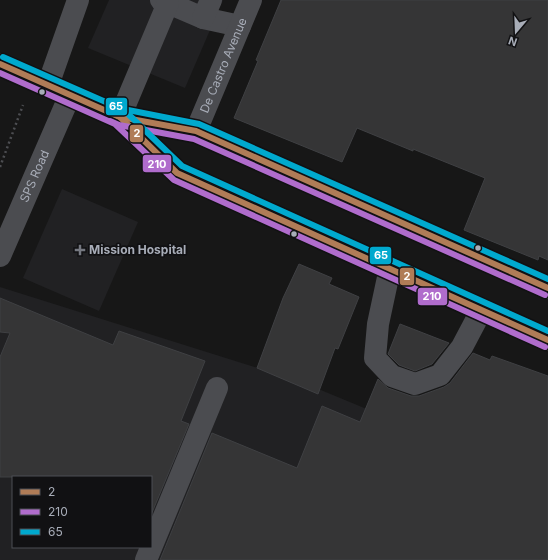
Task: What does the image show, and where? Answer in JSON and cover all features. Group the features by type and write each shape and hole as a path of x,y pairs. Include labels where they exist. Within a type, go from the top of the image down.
{"main road":[{"path":"0,64 120,117 196,131 548,288"},
{"path":"120,117 176,173 548,340"}],"street":[{"path":"40,82 78,0"},
{"name":"De Castro Avenue","path":"196,131 251,0"},
{"path":"120,117 165,2 207,9 240,26"},
{"name":"SPS Road","path":"0,256 70,95"},
{"path":"390,268 378,324 375,358 392,376 415,384 440,375 462,347 481,311"},
{"path":"152,545 217,388"},
{"path":"146,560 151,548"}],"path":[{"path":"0,167 40,82"}],"shaded area":[{"path":"109,0 223,0 185,88 88,48"},
{"name":"Mission Hospital","path":"62,189 138,222 99,311 23,278"},
{"path":"0,287 299,381 548,484 548,560 0,560"}],"building":[{"path":"281,0 548,0 548,260 539,256 538,260 464,230 485,178 357,128 342,162 234,118 258,61 256,60"},
{"path":"299,264 332,278 329,284 359,297 338,349 335,348 318,394 257,368 283,298"},
{"path":"0,298 113,345 119,331 205,361 181,421 189,424 152,513 152,476 0,477 0,357 10,333 0,332"},
{"path":"400,324 449,343 432,364 415,371 399,365 388,354"},
{"path":"473,353 490,360 492,356 548,376 548,560 160,560 212,433 297,468 322,406 360,422 378,379 388,388 411,396 419,396 444,387 450,383"}],"transit line":[{"name":"65","path":"3,57 124,110 182,166 548,331"},
{"name":"2","path":"0,64 120,117 177,173 548,340"},
{"name":"210","path":"0,73 115,124 174,180 545,347"},
{"name":"65","path":"118,107 199,124 548,279"},
{"name":"2","path":"114,114 120,117 196,131 548,288"},
{"name":"210","path":"110,121 119,125 194,139 545,295"}],"place":[{"name":"Mission Hospital","path":"80,250"}]}
